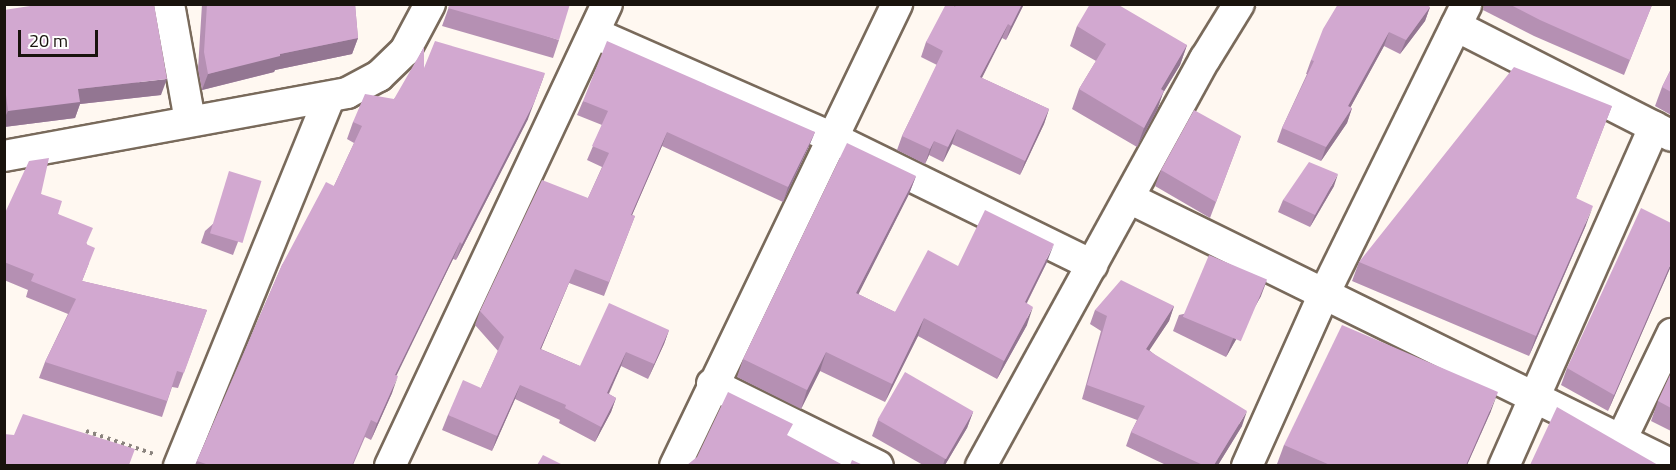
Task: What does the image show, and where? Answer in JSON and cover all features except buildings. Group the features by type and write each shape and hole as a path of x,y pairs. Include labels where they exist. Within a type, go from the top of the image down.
{"street":[{"path":"169,4 190,121"},
{"path":"4,156 347,93 379,76 405,51 426,40 430,4"},
{"path":"390,465 558,78 594,33 607,4"},
{"path":"675,465 712,384 897,4"},
{"path":"981,465 1205,59 1239,4"},
{"path":"1247,465 1324,294 1461,15 1663,132 1534,396 1504,465"},
{"path":"594,33 831,137 1092,265"},
{"path":"1177,42 1205,59"},
{"path":"180,464 329,98"},
{"path":"1129,198 1671,465"},
{"path":"1621,440 1671,334"},
{"path":"712,384 878,465"}],"path":[{"path":"86,431 180,464"}]}
